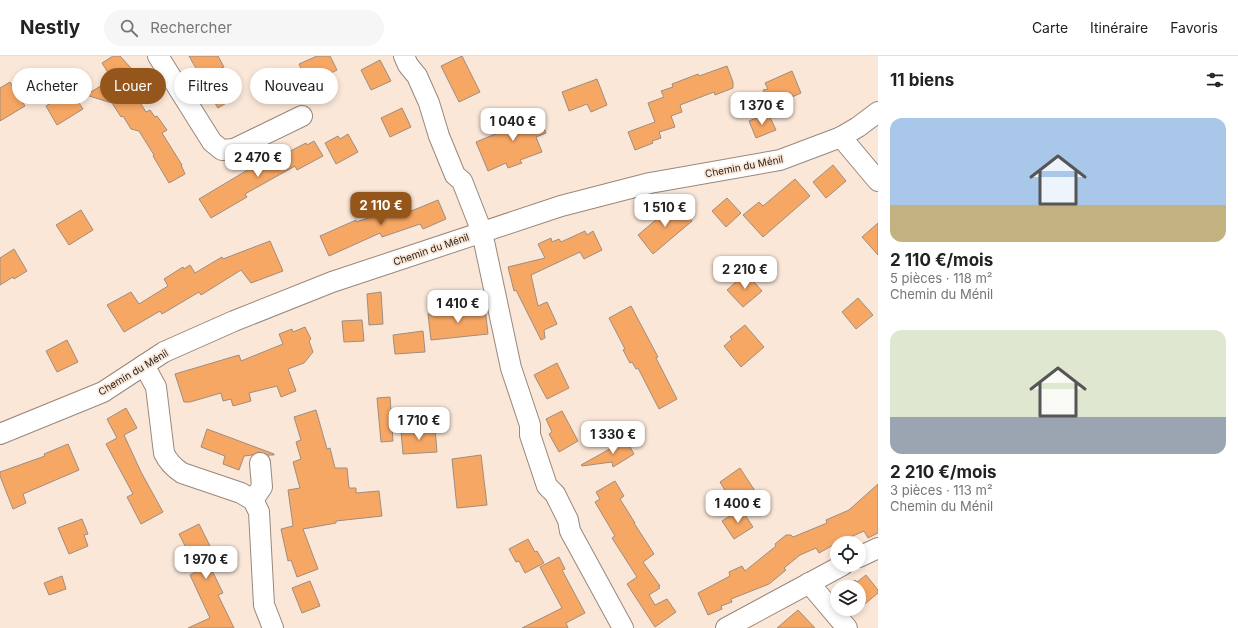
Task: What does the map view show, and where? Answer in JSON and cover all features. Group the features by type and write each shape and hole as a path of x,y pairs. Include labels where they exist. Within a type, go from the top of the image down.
{"street":[{"path":"158,56 212,142 222,150 234,149 302,116"},
{"path":"404,56 408,65 417,76 429,102 439,136 455,175 462,181 482,232 511,368 530,425 530,434 547,486 555,494 568,520 570,531 623,628"},
{"name":"Chemin du Ménil","path":"0,434 103,392 164,352 234,321 332,282 562,206 650,183 780,160 841,137 858,127 878,112"},
{"path":"841,137 878,181"},
{"path":"144,365 156,387 164,453 173,468 182,473 241,493 253,500 259,512 264,605 273,628"},
{"path":"253,500 262,487 260,463"},
{"path":"866,554 878,548"},
{"path":"726,628 830,572"},
{"path":"809,583 847,628"}],"building":[{"path":"113,56 120,56 131,68 105,68 102,63"},
{"path":"189,56 218,56 224,67 221,68 196,68"},
{"path":"317,56 330,56 336,68 301,68 299,64"},
{"path":"462,56 480,92 459,102 441,66"},
{"path":"380,60 391,81 371,90 361,70"},
{"path":"727,66 733,82 733,88 715,95 714,92 680,105 682,112 671,116 675,127 659,132 661,138 635,150 628,132 655,122 648,103 664,97 661,91 673,87 672,84 698,74 699,76"},
{"path":"792,71 801,93 771,106 763,90 768,89 765,83"},
{"path":"597,79 607,105 591,112 587,104 569,111 562,92"},
{"path":"10,82 12,85 12,104 24,104 25,106 0,121 0,88"},
{"path":"100,86 100,99 92,97 92,91"},
{"path":"49,104 80,104 83,109 57,125 46,106"},
{"path":"113,104 141,104 146,112 150,110 155,117 157,116 167,130 162,133 182,165 185,174 169,183 139,131 131,129 123,116 121,117"},
{"path":"215,104 225,104 218,108"},
{"path":"402,108 411,127 390,137 381,118"},
{"path":"537,110 546,133 536,137 542,152 520,160 522,163 508,168 506,163 488,171 476,142 515,126 512,119"},
{"path":"768,113 776,130 756,138 749,121"},
{"path":"348,134 358,152 336,164 325,143 338,136 340,139"},
{"path":"314,141 323,156 297,170 295,166 245,194 247,197 211,218 199,199 271,156 273,160 306,143 307,145"},
{"path":"833,165 846,181 826,198 813,182"},
{"path":"795,179 810,196 763,237 743,215 759,202 763,206"},
{"path":"727,198 741,213 726,227 712,211"},
{"path":"438,200 446,219 423,229 420,224 382,237 380,233 329,256 320,236 356,220 356,222 402,207 404,214"},
{"path":"676,203 692,221 653,254 638,235"},
{"path":"81,210 93,230 69,245 56,225"},
{"path":"878,223 878,255 862,237"},
{"path":"585,231 587,235 593,231 602,250 584,259 580,252 531,275 538,306 547,302 557,324 544,330 545,338 541,340 516,290 514,291 508,267 545,258 538,244 551,238 552,242 559,239 561,242"},
{"path":"270,241 283,271 251,283 241,270 201,295 199,292 162,314 160,311 124,332 107,305 131,292 139,304 168,286 164,279 183,267 184,269 190,265 195,273 222,257 223,259"},
{"path":"14,249 27,271 0,285 0,258"},
{"path":"746,273 762,291 743,307 727,290"},
{"path":"381,292 383,324 369,325 367,294"},
{"path":"858,298 873,315 856,329 842,312"},
{"path":"631,306 658,357 656,358 677,399 659,409 638,368 636,369 632,362 630,363 623,350 625,349 609,318"},
{"path":"485,308 488,334 431,340 428,314"},
{"path":"362,320 364,341 344,342 342,321"},
{"path":"745,325 764,347 741,367 724,346 732,339 730,337"},
{"path":"305,327 311,339 309,341 313,352 304,363 288,369 296,391 281,397 277,386 249,393 251,401 233,406 231,399 223,401 221,393 190,402 184,402 175,374 239,355 241,361 283,344 279,334 292,329 293,332"},
{"path":"423,331 425,352 395,354 393,335"},
{"path":"67,340 78,362 57,372 46,351"},
{"path":"557,363 569,388 547,399 534,375"},
{"path":"390,397 393,441 381,442 377,398"},
{"path":"126,408 137,428 124,435 141,472 163,512 141,524 127,497 133,494 106,444 117,438 107,419"},
{"path":"316,410 327,449 330,448 335,468 347,468 349,488 356,488 356,493 379,491 382,516 336,521 336,523 303,529 318,569 297,577 291,560 288,561 281,529 293,526 288,490 300,488 293,462 301,459 296,442 301,440 294,417"},
{"path":"562,411 578,441 559,452 549,434 552,432 546,419"},
{"path":"435,428 437,452 403,454 401,431"},
{"path":"207,429 274,455 259,452 244,456 239,470 223,464 225,456 201,447"},
{"path":"626,440 634,454 613,467 612,462 581,465"},
{"path":"68,444 79,470 23,494 26,503 13,509 0,476 0,472 45,456 44,454"},
{"path":"481,455 487,505 457,508 452,459"},
{"path":"740,468 755,491 734,505 720,482"},
{"path":"615,481 624,496 620,499 654,554 643,562 660,588 649,595 655,605 667,599 676,612 655,627 627,584 637,577 612,538 615,536 595,502 600,499 596,492"},
{"path":"878,484 878,533 868,538 864,531 853,536 830,536 830,547 819,553 816,548 800,555 784,568 786,570 769,584 731,599 732,602 721,606 722,609 708,615 698,593 730,576 729,572 742,566 745,571 776,546 775,544 786,535 791,535 793,537 827,523 826,520 849,510"},
{"path":"741,509 753,527 734,539 722,521"},
{"path":"82,519 88,534 84,535 88,546 69,554 58,528"},
{"path":"199,524 211,548 203,552 223,593 218,595 234,628 188,628 210,618 190,575 198,571 179,534"},
{"path":"528,539 535,552 537,551 544,563 525,573 519,561 516,562 509,549"},
{"path":"559,557 565,569 562,570 585,613 566,623 568,628 522,628 562,608 540,567"},
{"path":"866,575 878,590 878,593 866,603 866,580 860,580"},
{"path":"62,576 66,589 49,595 44,583"},
{"path":"310,581 320,606 302,613 292,588"},
{"path":"798,610 815,628 777,628"}]}
